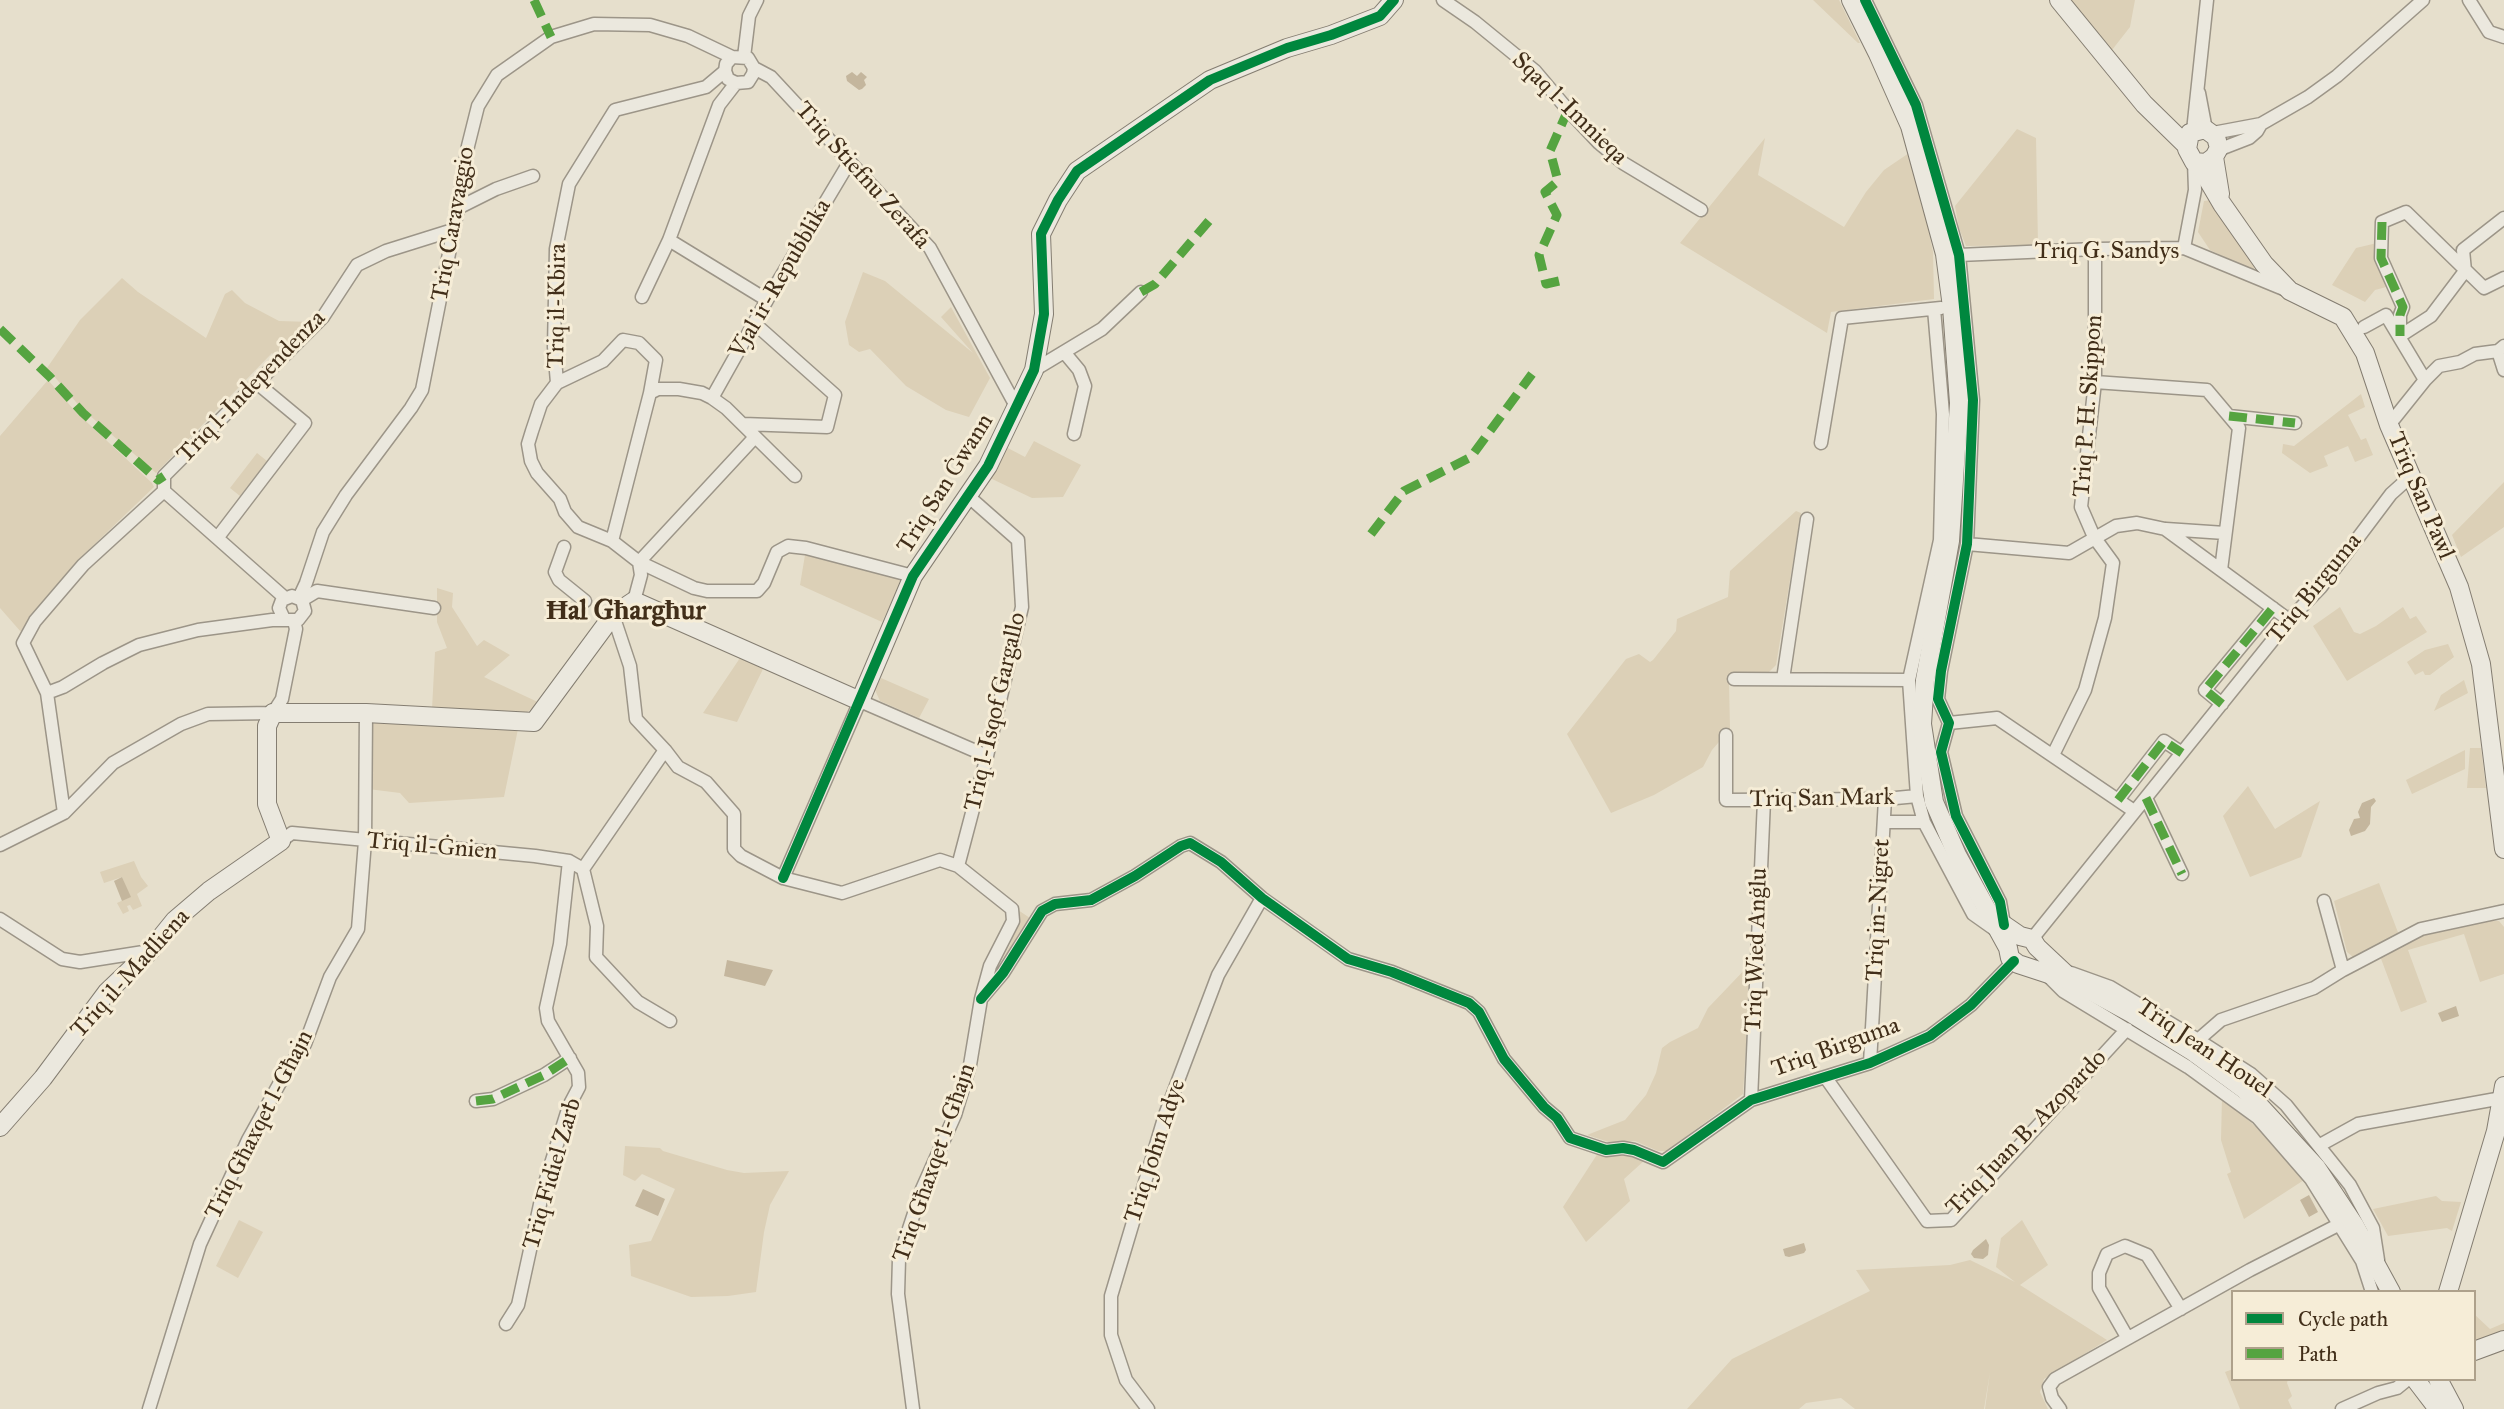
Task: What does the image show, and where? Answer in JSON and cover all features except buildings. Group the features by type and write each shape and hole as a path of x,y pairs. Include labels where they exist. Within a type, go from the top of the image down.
{"main road":[{"name":"Triq San Ġwann","path":"860,701 913,576 988,466 1034,370 1044,314 1041,234 1058,200 1077,171 1210,80 1287,48 1380,16 1394,0"},
{"path":"1851,0 1910,126 1945,254 1943,308 1959,403 1951,541 1925,680 1922,724 1934,802 1957,855 1987,909 2022,949"},
{"name":"Triq San Pawl","path":"2060,0 2144,104 2160,120 2201,145 2222,204 2264,264 2290,291 2343,317 2365,353 2389,425 2459,587 2481,664 2501,797 2504,849"},
{"path":"281,841 267,804 267,726 273,713 366,713 534,722 613,615 634,601 860,701"},
{"name":"Triq il-Madliena","path":"0,1127 43,1078 107,992 150,951 175,920 209,891 281,841"},
{"name":"Triq Jean Houel","path":"2022,949 2053,971 2131,1013 2192,1051 2245,1090 2316,1167 2381,1285"},
{"path":"2449,1290 2497,1131 2503,1092"},
{"path":"2476,1349 2504,1340"},
{"path":"2417,1381 2438,1409"},
{"path":"2439,1381 2454,1409"}],"street":[{"path":"738,57 749,16 757,0"},
{"name":"Sqaq l-Imnieqa","path":"1443,0 1475,22 1535,71 1583,127 1623,163 1701,210"},
{"path":"1821,443 1842,318 1943,308 1940,540 1909,680 1917,796 1924,822 1973,914 2001,928 2000,902 1956,816 1941,752 1949,723 1938,699 1941,671 1967,544 1973,400 1959,255 1916,105 1865,0"},
{"path":"2184,248 2201,145 2195,102 2199,93 2207,0"},
{"path":"2201,145 2261,124 2308,97 2337,76 2423,0"},
{"path":"2469,0 2489,32 2504,37"},
{"name":"Triq Caravaggio","path":"289,620 304,615 305,607 295,598 306,583 323,531 422,390 468,146 478,106 497,75 551,37 594,24 650,25 688,36 738,57"},
{"path":"738,57 748,58 754,68 748,82 736,83 728,79 726,64 738,57"},
{"name":"Triq Stiefnu Zerafa","path":"754,68 771,77 930,248 1017,408"},
{"name":"Triq il-Kbira","path":"612,541 578,527 565,512 560,499 537,473 531,461 528,444 541,404 557,383 554,347 556,249 569,184 615,110 706,87 725,71"},
{"path":"642,297 669,240 719,105 736,83"},
{"name":"Vjal ir-Repubblika","path":"712,398 850,161"},
{"path":"458,208 496,189 533,176"},
{"path":"2400,336 2400,315 2403,307 2381,258 2382,222 2406,212 2484,288 2504,278"},
{"path":"2400,336 2431,316 2465,271 2463,250 2504,218"},
{"name":"Triq l-Independenza","path":"47,693 23,643 35,621 83,565 164,491 164,476 323,317 357,265 387,251 453,230"},
{"path":"669,240 767,300"},
{"name":"Triq G. Sandys","path":"1959,255 2095,248 2184,248 2290,291"},
{"name":"Triq P. H. Skippon","path":"2053,755 2085,690 2105,618 2113,563 2094,537 2081,507 2095,382 2095,248"},
{"path":"1034,370 1102,329 1141,292"},
{"path":"2364,327 2386,315 2425,380"},
{"path":"743,424 827,427 835,395 754,323"},
{"path":"557,383 603,361 623,340 639,343 656,360 612,541 639,562 694,588 707,591 757,591 764,583 777,552 788,546 806,548 913,576"},
{"path":"2389,425 2439,366 2501,349 2504,370"},
{"path":"1064,352 1079,369 1085,386 1074,434"},
{"path":"2095,382 2207,390 2239,428 2221,570"},
{"path":"218,537 305,423 258,384"},
{"path":"650,393 658,389 679,389 702,393 712,398 726,408 795,476"},
{"path":"2229,416 2295,423"},
{"path":"639,562 755,437"},
{"name":"Triq Birguma","path":"1262,898 1348,959 1392,972 1469,1003 1479,1012 1504,1059 1544,1107 1557,1118 1570,1138 1606,1150 1634,1150 1663,1162 1751,1100 1870,1063 1930,1036 1971,1005 2022,949 2289,620 2321,587 2391,494 2411,476"},
{"path":"164,491 295,598"},
{"name":"Triq l-Isqof Gargallo","path":"958,866 988,756 1023,607 1018,540 968,496"},
{"path":"1783,679 1807,519"},
{"path":"1967,544 2069,552 2116,526 2128,523 2165,529 2225,533"},
{"path":"2165,529 2289,620"},
{"path":"564,547 555,572 559,580 585,601"},
{"path":"634,601 641,575 639,562"},
{"path":"0,845 64,813 113,763 181,724 208,714 273,713 282,699 296,629 279,608 295,598 317,591 433,608"},
{"name":"Triq Birguma","path":"2222,704 2206,690 2273,608"},
{"path":"613,615 630,666 636,719 678,767 706,782 734,814 734,849 741,856 783,877 842,893 940,860 958,866"},
{"path":"64,813 47,693 139,646 198,630 289,620"},
{"path":"1734,679 1909,680"},
{"path":"860,701 988,756"},
{"name":"Triq San Ġwann","path":"783,877 860,701"},
{"name":"Triq Għaxqet l-Għajn","path":"149,1409 200,1244 248,1140 287,1070 305,1044 330,977 358,929 365,841 366,713"},
{"path":"1949,723 1997,718 2134,811"},
{"name":"Triq San Mark","path":"1726,735 1726,800 1885,799 1917,796"},
{"path":"2118,800 2164,741 2182,753"},
{"path":"665,750 583,869 597,926 596,957 638,1002 670,1021"},
{"path":"2146,798 2182,874"},
{"name":"Triq in-Nigret","path":"1870,1063 1885,799"},
{"name":"Triq Wied Anġlu","path":"1751,1100 1763,800"},
{"name":"Triq San Mark","path":"1885,822 1924,822"},
{"name":"Triq il-Ġnien","path":"281,841 292,833 535,856 569,861 583,869"},
{"path":"981,999 1003,973 1042,911 1055,904 1091,900 1181,846 1190,843 1221,862 1262,898"},
{"name":"Triq Fidiel Zarb","path":"506,1324 518,1305 544,1186 569,1106 579,1087 578,1073 548,1021 546,1008 560,944 569,861"},
{"name":"Triq Għaxqet l-Għajn","path":"914,1409 898,1294 899,1259 922,1189 955,1115 971,1065 989,966 1013,920 1012,909 958,866"},
{"name":"Triq John Adye","path":"1148,1409 1126,1380 1111,1335 1111,1296 1165,1115 1217,975 1262,898"},
{"path":"2324,901 2343,970"},
{"path":"2198,1040 2221,1020 2314,988 2421,929 2504,911"},
{"path":"0,919 62,959 80,962 150,951"},
{"name":"Triq Jean Houel","path":"2053,971 2063,991 2188,1067 2258,1118 2348,1225 2362,1261 2381,1285"},
{"name":"Triq Jean Houel","path":"2053,971 2110,987 2251,1074 2286,1105 2350,1185 2373,1228 2381,1285"},
{"name":"Triq Juan B. Azopardo","path":"1826,1078 1927,1221 1951,1220 2127,1029"},
{"path":"476,1101 493,1099 544,1075 570,1058"},
{"path":"2320,1145 2358,1124 2503,1092"},
{"path":"2060,1409 2052,1398 2049,1387 2056,1379 2127,1337 2348,1225"},
{"path":"2127,1337 2099,1288 2099,1273 2107,1254 2125,1247 2147,1255 2181,1309"},
{"path":"2343,1409 2377,1386 2397,1388 2406,1381"}],"shaded area":[{"path":"1813,0 1839,0 1860,43 1858,43"},
{"path":"2071,0 2135,0 2130,27 2112,50"},
{"path":"852,72 857,76 861,72 867,77 864,80 866,85 862,89 859,90 847,81 846,76"},
{"path":"2017,129 2036,138 2038,245 1966,246 1955,206"},
{"path":"1765,138 1758,175 1844,227 1884,170 1909,153 1933,252 1934,299 1831,312 1827,333 1680,243"},
{"path":"2211,200 2255,263 2253,271 2210,250 2198,232 2204,201"},
{"path":"2377,243 2390,286 2375,290 2365,302 2332,285 2356,248"},
{"path":"863,272 885,281 973,353 941,317 951,307 990,378 969,417 946,410 906,386 870,349 859,352 849,345 845,322"},
{"path":"122,278 206,338 225,294 232,290 245,303 279,321 312,322 277,359 272,353 156,473 81,408 47,368 80,320"},
{"path":"48,380 75,411 154,487 76,562 21,632 0,608 0,436"},
{"path":"2361,394 2365,407 2348,415 2361,440 2366,438 2373,455 2355,462 2348,446 2324,456 2328,466 2310,473 2282,453 2283,444 2294,446"},
{"path":"1034,441 1081,465 1063,497 1032,498 990,478 1004,446 1025,457"},
{"path":"257,453 267,461 240,496 230,488"},
{"path":"2504,482 2504,527 2461,557 2452,535"},
{"path":"1796,511 1801,513 1776,665 1768,673 1735,673 1729,682 1730,729 1712,750 1703,767 1654,795 1611,813 1567,734 1626,659 1639,654 1650,662 1676,631 1677,619 1728,597 1730,571"},
{"path":"805,555 902,580 882,622 800,585"},
{"path":"437,588 453,593 452,607 477,646 484,640 510,655 484,677 540,703 527,712 432,709 435,652 447,648 437,622"},
{"path":"2340,607 2354,632 2360,634 2403,607 2410,619 2416,616 2427,632 2347,681 2313,626"},
{"path":"2448,644 2454,657 2430,675 2425,675 2423,671 2415,675 2407,662 2425,650"},
{"path":"740,658 764,667 737,722 703,713"},
{"path":"881,678 929,699 919,718 880,701 875,690"},
{"path":"2464,680 2468,693 2434,711 2441,695"},
{"path":"373,723 518,729 504,797 409,803 400,793 368,789"},
{"path":"2470,748 2481,748 2486,788 2467,788"},
{"path":"2465,750 2465,769 2412,794 2406,780"},
{"path":"2248,786 2275,829 2320,801 2301,857 2250,877 2223,816"},
{"path":"2374,798 2376,801 2371,807 2370,824 2365,831 2351,836 2349,830 2354,819 2360,818 2358,812 2362,803"},
{"path":"134,861 148,886 137,894 142,906 133,910 130,905 127,906 129,911 123,914 117,903 130,897 122,877 104,883 100,872"},
{"path":"122,877 131,897 122,901 114,881"},
{"path":"2379,883 2399,935 2353,957 2347,952 2334,901"},
{"path":"1018,910 1030,918 1001,970 997,970 1010,945 1019,918"},
{"path":"2499,921 2504,927 2504,974 2480,982 2464,934 2408,950 2427,1002 2401,1012 2380,956 2409,941 2440,930"},
{"path":"727,960 773,970 765,986 724,976"},
{"path":"1751,963 1743,1094 1667,1151 1658,1151 1635,1141 1612,1143 1587,1135 1625,1120 1646,1095 1656,1073 1662,1048 1698,1028 1708,1008"},
{"path":"2456,1006 2459,1016 2442,1022 2438,1013"},
{"path":"2222,1097 2256,1127 2304,1180 2244,1219 2227,1174 2231,1172 2221,1140"},
{"path":"625,1146 660,1148 744,1173 789,1171 770,1205 756,1292 691,1297 631,1276 629,1245 651,1241 675,1189 642,1174 635,1181 623,1175"},
{"path":"1622,1150 1645,1160 1624,1179 1630,1201 1586,1242 1563,1207 1598,1153"},
{"path":"643,1189 665,1199 658,1216 635,1206"},
{"path":"2309,1195 2318,1212 2309,1217 2300,1200"},
{"path":"2436,1196 2442,1201 2461,1202 2452,1231 2447,1228 2388,1236 2373,1209"},
{"path":"239,1220 263,1232 238,1278 216,1266"},
{"path":"2022,1220 2048,1265 2020,1285 2107,1340 2044,1379 2040,1392 2048,1409 1985,1409 1990,1372 1984,1409 1855,1409 1841,1398 1806,1403 1799,1409 1687,1409 1732,1359 1870,1291 1856,1270 1950,1265 1970,1260 2015,1282 1996,1267 2001,1238"},
{"path":"1986,1239 1989,1245 1988,1255 1983,1259 1974,1258 1971,1254 1973,1250"},
{"path":"1804,1243 1804,1253 1785,1256 1783,1249"},
{"path":"2476,1316 2490,1329 2504,1323 2504,1334 2476,1344"},
{"path":"2231,1370 2231,1381 2288,1381 2292,1396 2288,1400 2292,1409 2240,1409 2225,1372"}],"marked path":[{"path":"534,0 551,37"},
{"path":"1559,281 1546,284 1539,255 1557,215 1545,192 1558,181 1550,151 1568,110"},
{"path":"1141,292 1155,284 1214,215"},
{"path":"2382,222 2381,258 2403,307 2400,315 2400,336"},
{"path":"0,329 83,413 158,480 164,476"},
{"path":"1371,534 1404,491 1471,457 1532,374"},
{"path":"2229,416 2295,423"},
{"path":"2222,704 2205,690 2273,608"},
{"path":"2118,800 2164,741 2182,753"},
{"path":"2146,798 2182,874"},
{"path":"476,1101 493,1099 544,1075 570,1058"}],"cycle path":[{"path":"783,878 913,576 988,466 1034,370 1044,314 1041,234 1058,200 1077,171 1210,80 1287,48 1380,16 1394,0"},
{"path":"1865,0 1916,105 1959,255 1973,400 1967,544 1941,671 1938,699 1949,723 1941,752 1956,816 2000,902 2004,925"},
{"path":"981,999 1003,973 1042,911 1055,904 1091,900 1190,843 1221,862 1262,898 1348,959 1392,972 1469,1003 1479,1012 1504,1059 1544,1107 1557,1118 1570,1138 1606,1150 1634,1150 1663,1162 1751,1100 1870,1063 1930,1036 1971,1005 2014,961"}],"district":[{"name":"Ħal Għargħur","path":"626,612"}]}
